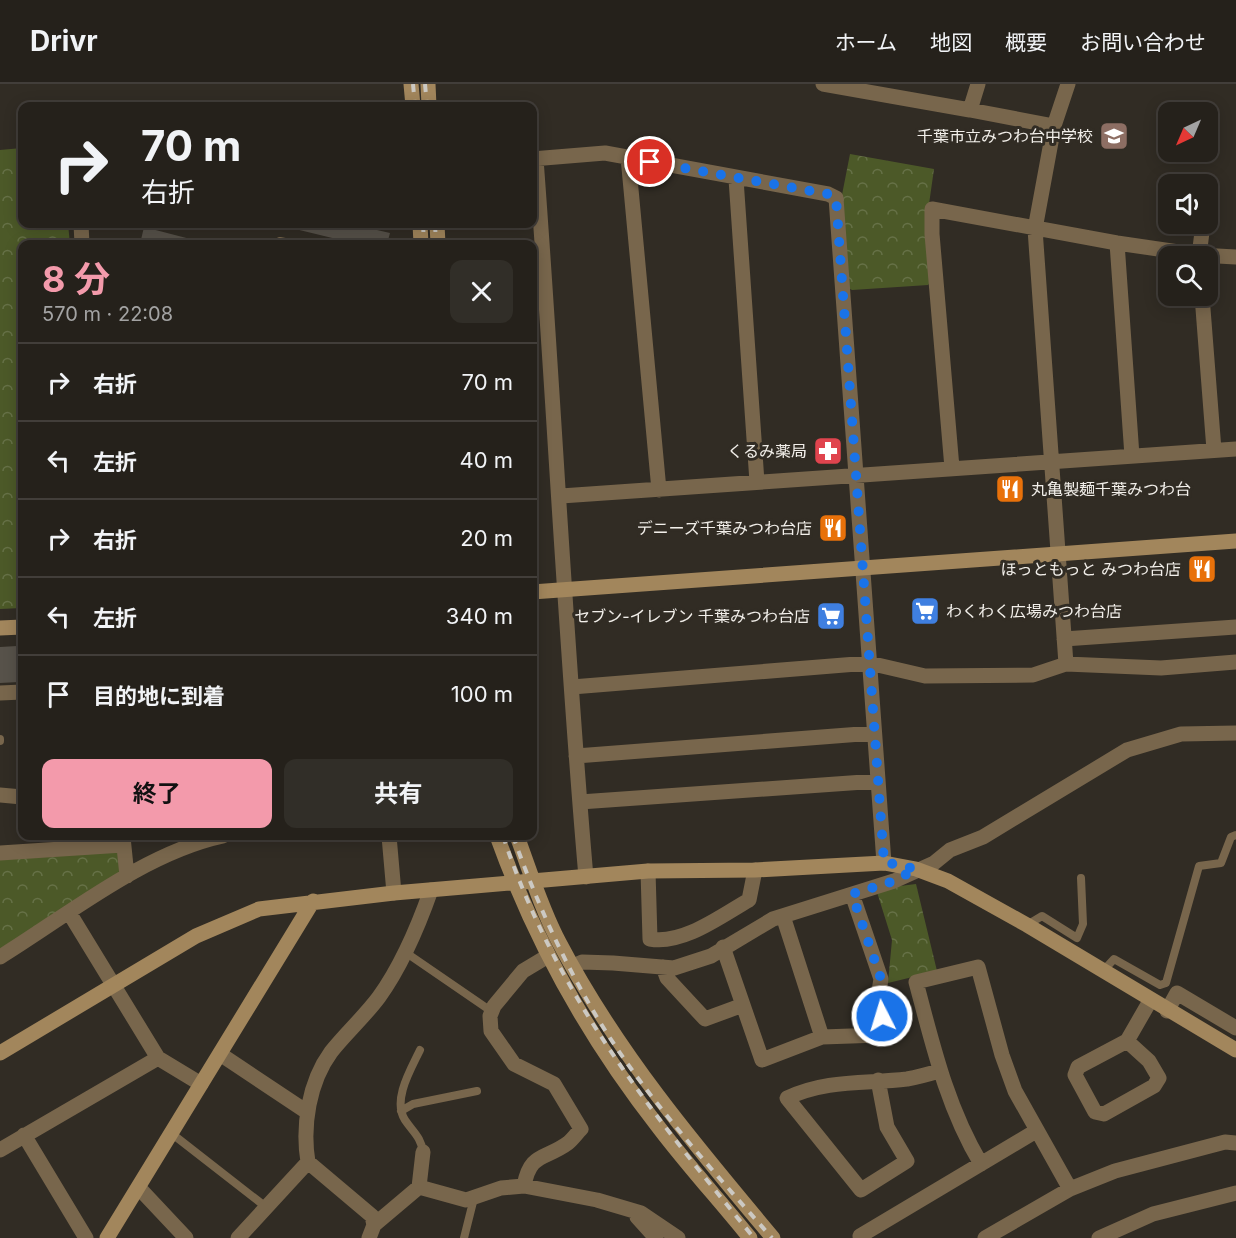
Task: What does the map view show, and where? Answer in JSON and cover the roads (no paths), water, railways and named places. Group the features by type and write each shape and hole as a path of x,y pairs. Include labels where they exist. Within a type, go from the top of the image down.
{"street":[{"path":"411,84 413,102"},
{"path":"428,84 429,102"},
{"path":"823,84 891,90 970,110 1054,126"},
{"path":"970,110 978,84"},
{"path":"1066,664 1035,228 1054,126 1068,84"},
{"path":"537,159 605,153 736,179 828,194 836,198 884,862"},
{"path":"628,157 659,489"},
{"path":"736,179 757,483"},
{"path":"952,468 932,234 932,209 1158,250"},
{"path":"537,228 561,496 576,756 586,877"},
{"path":"1117,243 1132,456"},
{"path":"1218,257 1236,257"},
{"path":"1203,306 1214,450"},
{"path":"561,496 1236,448"},
{"path":"537,592 1236,541"},
{"path":"0,628 18,627"},
{"path":"1064,639 1236,627"},
{"path":"572,687 869,663 925,676 1033,675 1066,664 1161,668 1236,662"},
{"path":"0,693 18,692"},
{"path":"576,756 874,733"},
{"path":"573,966 582,962 674,968 711,956 723,947 783,916 894,881 916,869 934,863 950,850 983,837 1127,750 1181,734 1236,733"},
{"path":"580,802 878,781"},
{"path":"0,795 18,797"},
{"path":"0,853 64,842 123,840 127,876"},
{"path":"0,957 127,876 162,859 212,840"},
{"path":"389,840 394,894"},
{"path":"498,840 514,882 548,956 587,1026 660,1130 750,1238"},
{"path":"518,840 558,940 601,1016 639,1073 773,1238"},
{"path":"0,1053 222,923 260,909 314,901 648,871 755,870 884,862 916,869 948,881 1027,925 1150,1001 1236,1050"},
{"path":"648,871 650,939 664,942 702,927 749,900 755,870"},
{"path":"372,1232 372,1216 308,1162 305,1143 307,1112 330,1054 379,996 405,952 431,890"},
{"path":"723,947 762,1060 822,1036 880,1035 888,1028 877,1003 881,979 852,894"},
{"path":"107,1238 140,1189 171,1133 314,901"},
{"path":"70,914 115,984 158,1058 201,1084"},
{"path":"783,916 822,1036"},
{"path":"524,1186 527,1169 537,1158 567,1143 581,1129 554,1084 514,1064 491,1031 491,1011 523,971 548,956"},
{"path":"663,967 666,978 705,1019 743,1005"},
{"path":"981,1164 963,1133 939,1071 916,982 978,967 1011,1082 1070,1189"},
{"path":"1167,1011 1178,993 1236,1028"},
{"path":"1127,1041 1149,1061 1159,1078 1154,1086 1104,1114 1095,1112 1075,1075 1078,1067 1127,1041 1150,1001"},
{"path":"220,1053 307,1112"},
{"path":"0,1150 158,1058"},
{"path":"878,1080 887,1127 907,1161 861,1190 787,1098 808,1088 878,1080 908,1079 939,1071"},
{"path":"861,1238 860,1236 926,1195 1036,1131"},
{"path":"24,1135 86,1238"},
{"path":"985,1238 1070,1189 1115,1171 1225,1142 1236,1143"},
{"path":"372,1232 419,1187 423,1152"},
{"path":"238,1238 256,1222 266,1207 308,1162"},
{"path":"419,1187 451,1198 466,1200 501,1188 524,1186 597,1200 641,1213 678,1238"},
{"path":"140,1189 186,1238"},
{"path":"1100,1238 1153,1214 1236,1193"},
{"path":"631,1210 656,1238"}],"lane":[{"path":"1102,972 1114,959 1160,985 1166,984 1199,866 1221,863 1231,837 1236,835"},
{"path":"1027,925 1042,916 1077,938 1083,924 1081,878"},
{"path":"405,952 491,1011"},
{"path":"420,1050 406,1080 399,1105 404,1119 421,1140 423,1152"},
{"path":"401,1111 414,1104 477,1091"},
{"path":"171,1133 266,1207"},
{"path":"464,1238 474,1198"}],"railway":[{"path":"413,84 415,102"},
{"path":"425,84 427,102"},
{"path":"423,228 424,240"},
{"path":"435,228 436,240"},
{"path":"505,840 525,894 578,1000 642,1096 754,1238"},
{"path":"515,840 548,924 592,1010 609,1037 679,1131 772,1238"}],"place":[{"name":"千葉市立みつわ台中学校","path":"1114,136"},
{"name":"くるみ薬局","path":"828,451"},
{"name":"丸亀製麺千葉みつわ台","path":"1010,489"},
{"name":"デニーズ千葉みつわ台店","path":"833,528"},
{"name":"ほっともっと みつわ台店","path":"1202,569"},
{"name":"わくわく広場みつわ台店","path":"925,611"},
{"name":"セブン-イレブン 千葉みつわ台店","path":"831,616"}]}
